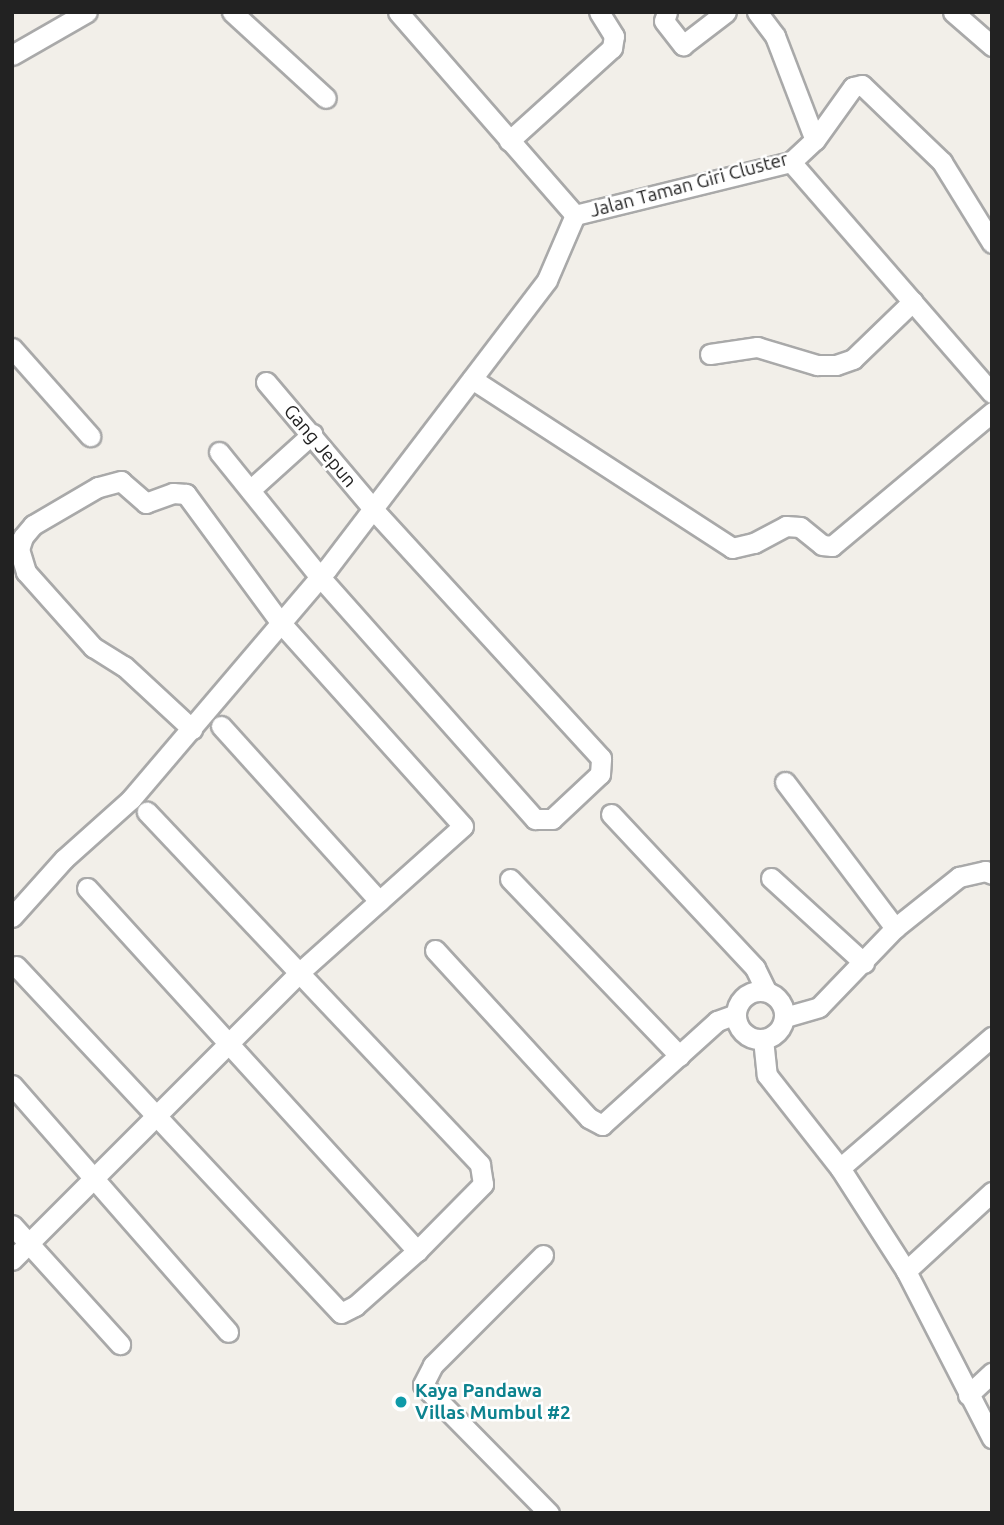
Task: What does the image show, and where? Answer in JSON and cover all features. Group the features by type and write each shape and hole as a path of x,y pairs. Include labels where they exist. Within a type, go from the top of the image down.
{"street":[{"path":"12,55 87,12"},
{"path":"232,12 326,98"},
{"path":"509,141 612,48 614,36 599,12"},
{"path":"667,12 664,21 683,45 726,12"},
{"path":"757,12 775,37 815,139"},
{"path":"953,12 992,46"},
{"path":"12,917 64,859 131,799 375,512 547,281 575,215 509,141 407,16"},
{"name":"Jalan Taman Giri Cluster","path":"575,215 791,162 815,139 853,87 870,90 942,162 992,243"},
{"path":"791,162 992,393"},
{"path":"710,354 757,347 817,365 836,365 853,359 913,301"},
{"path":"12,348 90,436"},
{"path":"472,380 732,548 792,526 800,527 826,548 831,546 992,412"},
{"name":"Gang Jepun","path":"219,452 320,577 535,819 552,820 600,774 601,758 375,512 266,382"},
{"path":"250,490 312,434"},
{"path":"12,1260 302,971 463,826 280,622 180,492 146,503 132,486 111,483 33,525 23,537 19,549 26,572 49,602 93,647 124,666 192,729"},
{"path":"220,726 379,901"},
{"path":"785,782 895,928"},
{"path":"16,966 158,1114 335,1310 341,1313 355,1306 417,1251 483,1184 480,1164 302,971 147,812"},
{"path":"611,814 755,968 766,991 779,1000 785,1017 778,1032 763,1039 747,1035 736,1014"},
{"path":"785,1017 819,1007 895,928 960,877 985,871 992,874"},
{"path":"771,878 864,963"},
{"path":"510,879 680,1056"},
{"path":"86,888 417,1251"},
{"path":"435,950 595,1122 608,1122 717,1021 736,1014 749,993 766,991"},
{"path":"840,1168 992,1037"},
{"path":"763,1039 767,1075 840,1168 906,1271 992,1438"},
{"path":"12,1086 228,1332"},
{"path":"906,1271 992,1192"},
{"path":"12,1225 120,1344"},
{"path":"543,1255 424,1376 423,1385 548,1513"},
{"path":"968,1395 992,1373"}],"place":[{"name":"Kaya Pandawa Villas Mumbul #2","path":"401,1402"}]}
